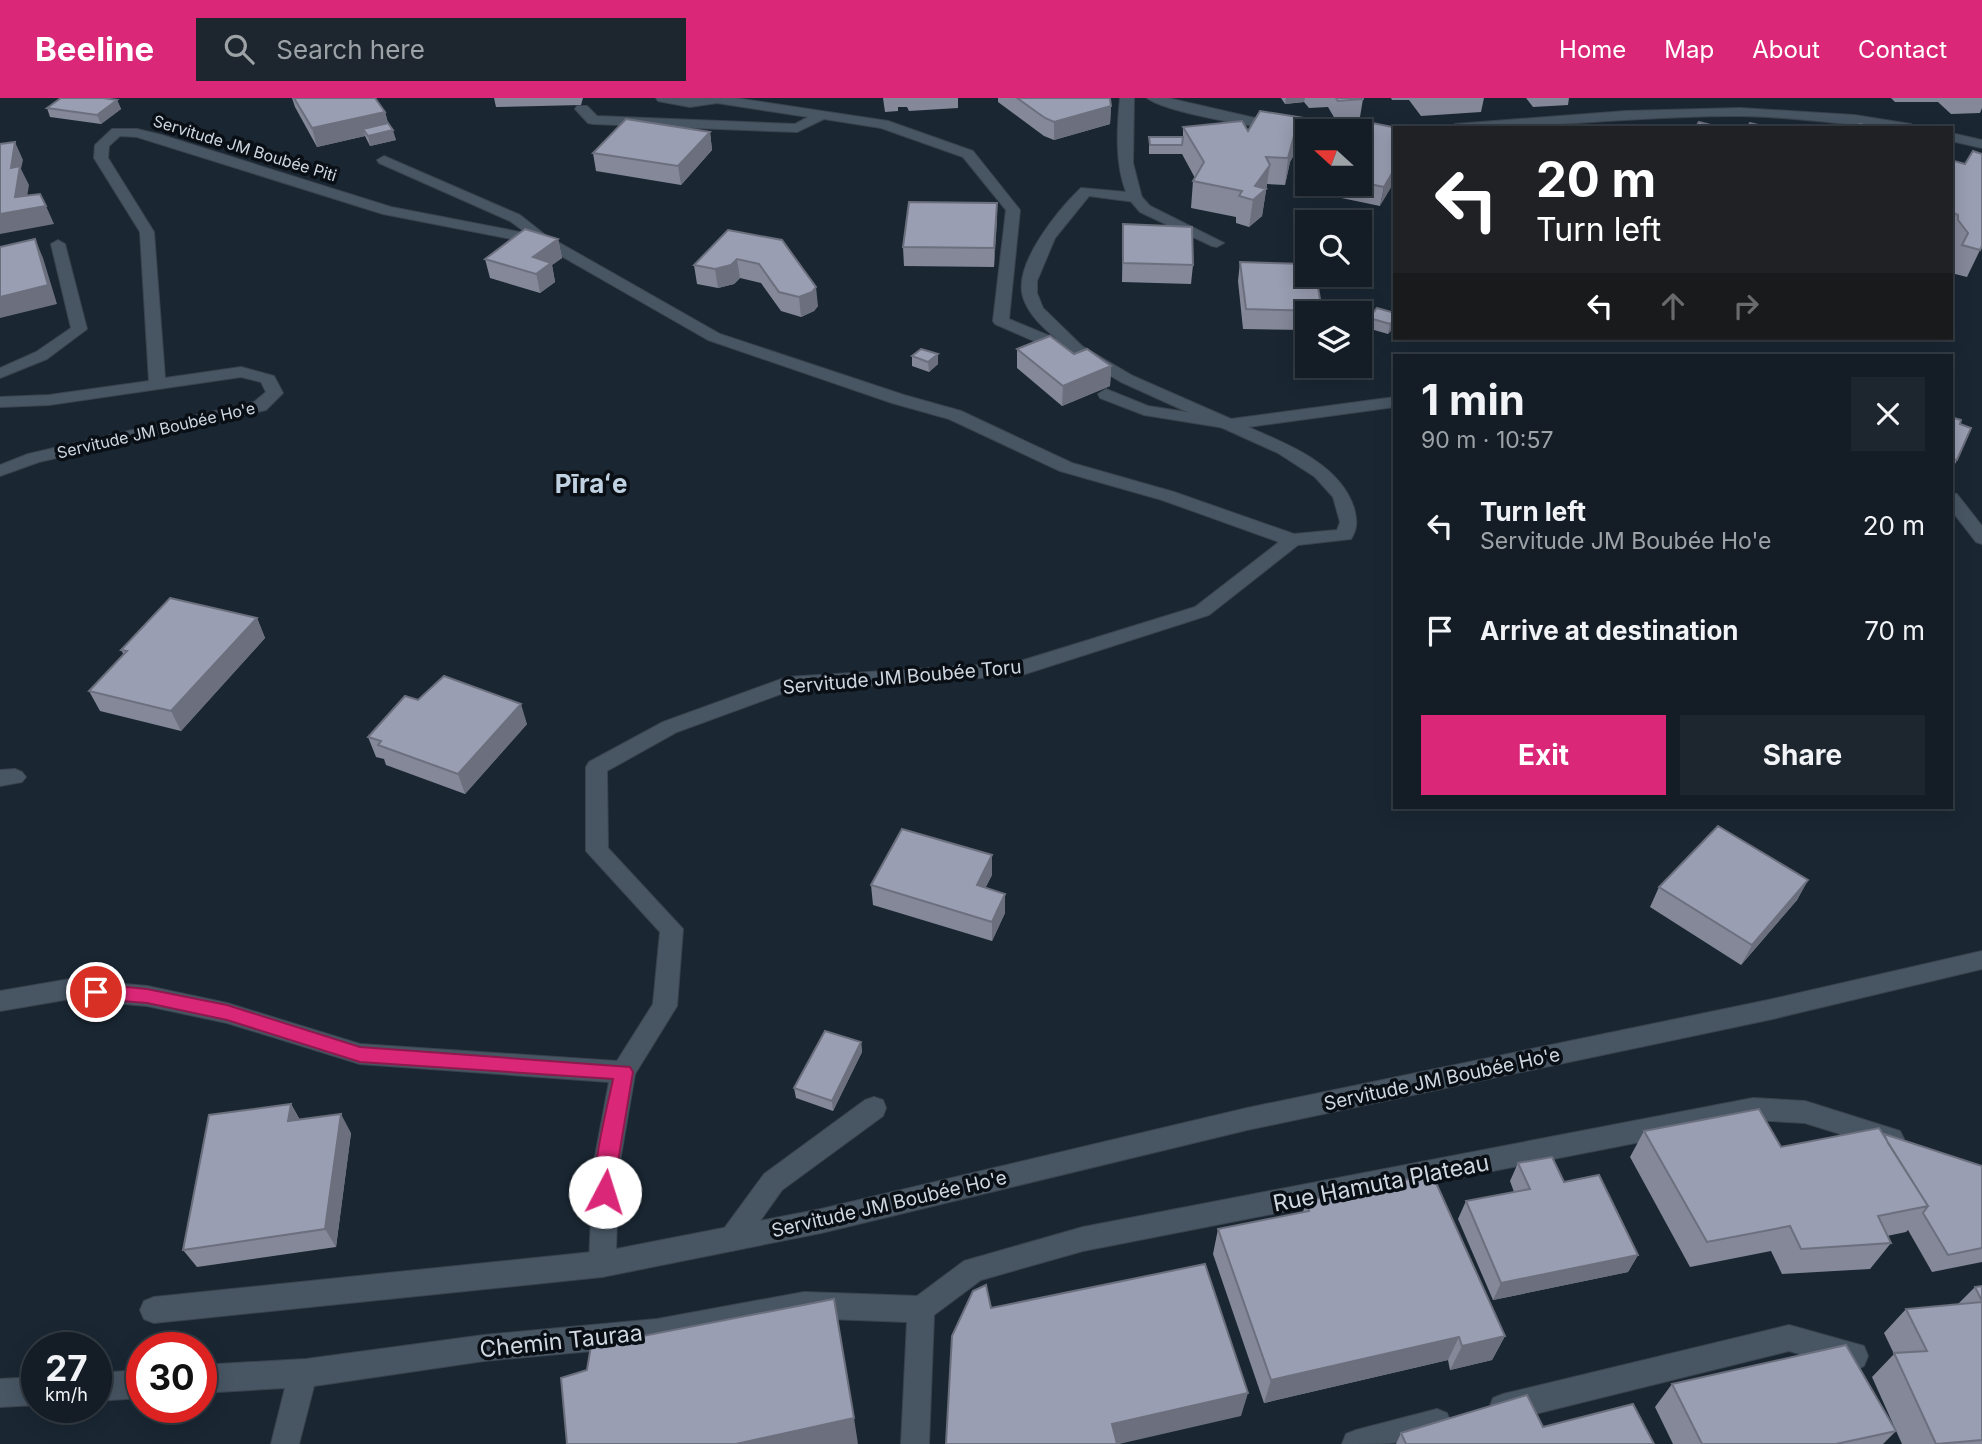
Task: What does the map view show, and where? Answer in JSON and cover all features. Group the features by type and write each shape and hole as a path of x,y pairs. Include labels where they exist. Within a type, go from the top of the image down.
{"street":[{"path":"663,98 690,103 723,99 883,124 968,154 1013,210 1001,321 1056,345 1078,350"},
{"path":"1127,98 1126,142 1130,190 1145,209 1217,243"},
{"path":"1154,98 1238,121 1295,129"},
{"path":"582,108 593,120 797,128 823,115"},
{"path":"1484,126 1717,110 1825,115 1897,126"},
{"path":"1372,132 1393,131"},
{"name":"Servitude JM Boubée Piti","path":"157,385 147,232 101,158 102,145 117,132 158,138 388,211 546,241"},
{"path":"1953,137 1982,144"},
{"path":"384,160 515,218 546,241 714,337 898,400 955,415 1066,467 1168,496 1293,540 1345,535 1349,522 1341,496 1321,473 1284,449 1127,379 1078,350 1036,310 1029,291 1031,272 1066,211 1086,191 1135,198"},
{"path":"0,373 17,368 63,342 79,329 58,243"},
{"name":"Servitude JM Boubée Ho'e","path":"0,401 49,400 241,372 268,379 275,393 260,406 34,458 0,471"},
{"path":"1106,394 1144,410 1231,424 1393,402"},
{"path":"1953,501 1982,538"},
{"name":"Servitude JM Boubée Toru","path":"623,1072 665,1006 672,929 597,851 596,767 670,727 787,684 1014,670 1202,611 1293,540"},
{"name":"Servitude JM Boubée Ho'e","path":"154,1310 602,1264 821,1221 1247,1119 1768,1010 1982,961"},
{"path":"0,1001 70,989 147,996 227,1013 360,1054 623,1072 606,1167 602,1264"},
{"path":"732,1239 772,1182 874,1108"},
{"name":"Rue Hamuta Plateau","path":"921,1310 974,1270 1083,1239 1259,1207 1752,1109 1805,1112 1918,1149"},
{"name":"Chemin Tauraa","path":"217,1378 303,1372 484,1348 657,1332 804,1305 921,1310"},
{"path":"915,1444 921,1310"},
{"path":"1356,1444 1790,1338 1854,1356"},
{"path":"285,1444 303,1372"},
{"path":"0,1393 21,1392"}],"building":[{"path":"61,98 117,100 97,115 47,108"},
{"path":"294,98 375,98 385,112 312,128"},
{"path":"1017,98 1109,98 1111,106 1054,122"},
{"path":"1336,98 1363,98 1363,99 1338,101"},
{"path":"1260,111 1304,118 1295,119 1295,134 1288,158 1266,157 1270,165 1255,186 1266,189 1253,200 1239,196 1242,191 1193,181 1204,162 1183,127 1242,121 1248,131"},
{"path":"626,119 710,132 678,166 593,153"},
{"path":"1699,122 1714,126 1696,126"},
{"path":"388,123 393,130 368,136 363,129"},
{"path":"1372,123 1393,127 1393,171 1384,187 1372,184"},
{"path":"1149,137 1183,137 1182,145 1150,145"},
{"path":"15,142 11,168 20,166 15,197 40,194 46,206 0,214 0,144"},
{"path":"1973,151 1982,154 1980,250 1962,245 1968,233 1958,220 1958,215 1953,213 1953,161 1965,164"},
{"path":"909,202 997,203 994,248 903,247"},
{"path":"1123,224 1192,227 1193,265 1123,263"},
{"path":"525,229 558,239 533,257 551,263 536,274 485,259"},
{"path":"728,230 782,240 816,287 812,292 799,297 779,292 759,264 737,259 731,265 715,269 694,265"},
{"path":"35,239 48,285 0,297 0,247"},
{"path":"1240,262 1295,264 1295,287 1318,287 1320,301 1295,301 1295,310 1246,309"},
{"path":"1377,308 1393,312 1393,321 1390,324 1372,319"},
{"path":"1050,336 1074,354 1087,349 1111,366 1063,386 1017,349"},
{"path":"921,349 938,354 928,362 912,356"},
{"path":"1953,418 1971,428 1957,460 1953,459"},
{"path":"170,598 257,618 171,711 89,691 127,651 121,650"},
{"path":"444,676 521,704 458,774 378,745 381,741 368,737 405,696 418,700"},
{"path":"1718,826 1808,880 1752,945 1659,887"},
{"path":"902,829 992,855 977,885 1005,894 992,922 871,885"},
{"path":"825,1031 861,1042 832,1101 794,1088"},
{"path":"291,1104 288,1121 341,1114 325,1229 183,1250 209,1115"},
{"path":"1759,1109 1781,1147 1879,1128 1928,1206 1878,1216 1891,1243 1801,1249 1790,1226 1707,1242 1644,1131"},
{"path":"1884,1134 1982,1166 1982,1248 1948,1255 1923,1213 1928,1206"},
{"path":"1552,1157 1564,1182 1599,1175 1638,1255 1501,1283 1466,1201 1530,1189 1518,1163"},
{"path":"1432,1174 1505,1336 1462,1346 1459,1337 1271,1380 1218,1229 1309,1211 1306,1201"},
{"path":"1205,1264 1248,1393 1112,1424 1117,1444 946,1444 952,1336 973,1291 986,1285 991,1308"},
{"path":"1982,1286 1982,1301 1975,1287"},
{"path":"834,1299 854,1418 736,1444 567,1444 561,1378 587,1370 591,1346"},
{"path":"1982,1302 1982,1440 1936,1444 1894,1353 1927,1351 1906,1309"},
{"path":"1846,1345 1896,1431 1836,1444 1702,1444 1672,1384"},
{"path":"1527,1395 1543,1427 1633,1404 1654,1444 1406,1444 1401,1433"}],"district":[{"name":"Pīraʻe","path":"591,483"}],"route":[{"path":"96,992 147,996 227,1013 360,1054 623,1072 606,1167 605,1192"}]}
